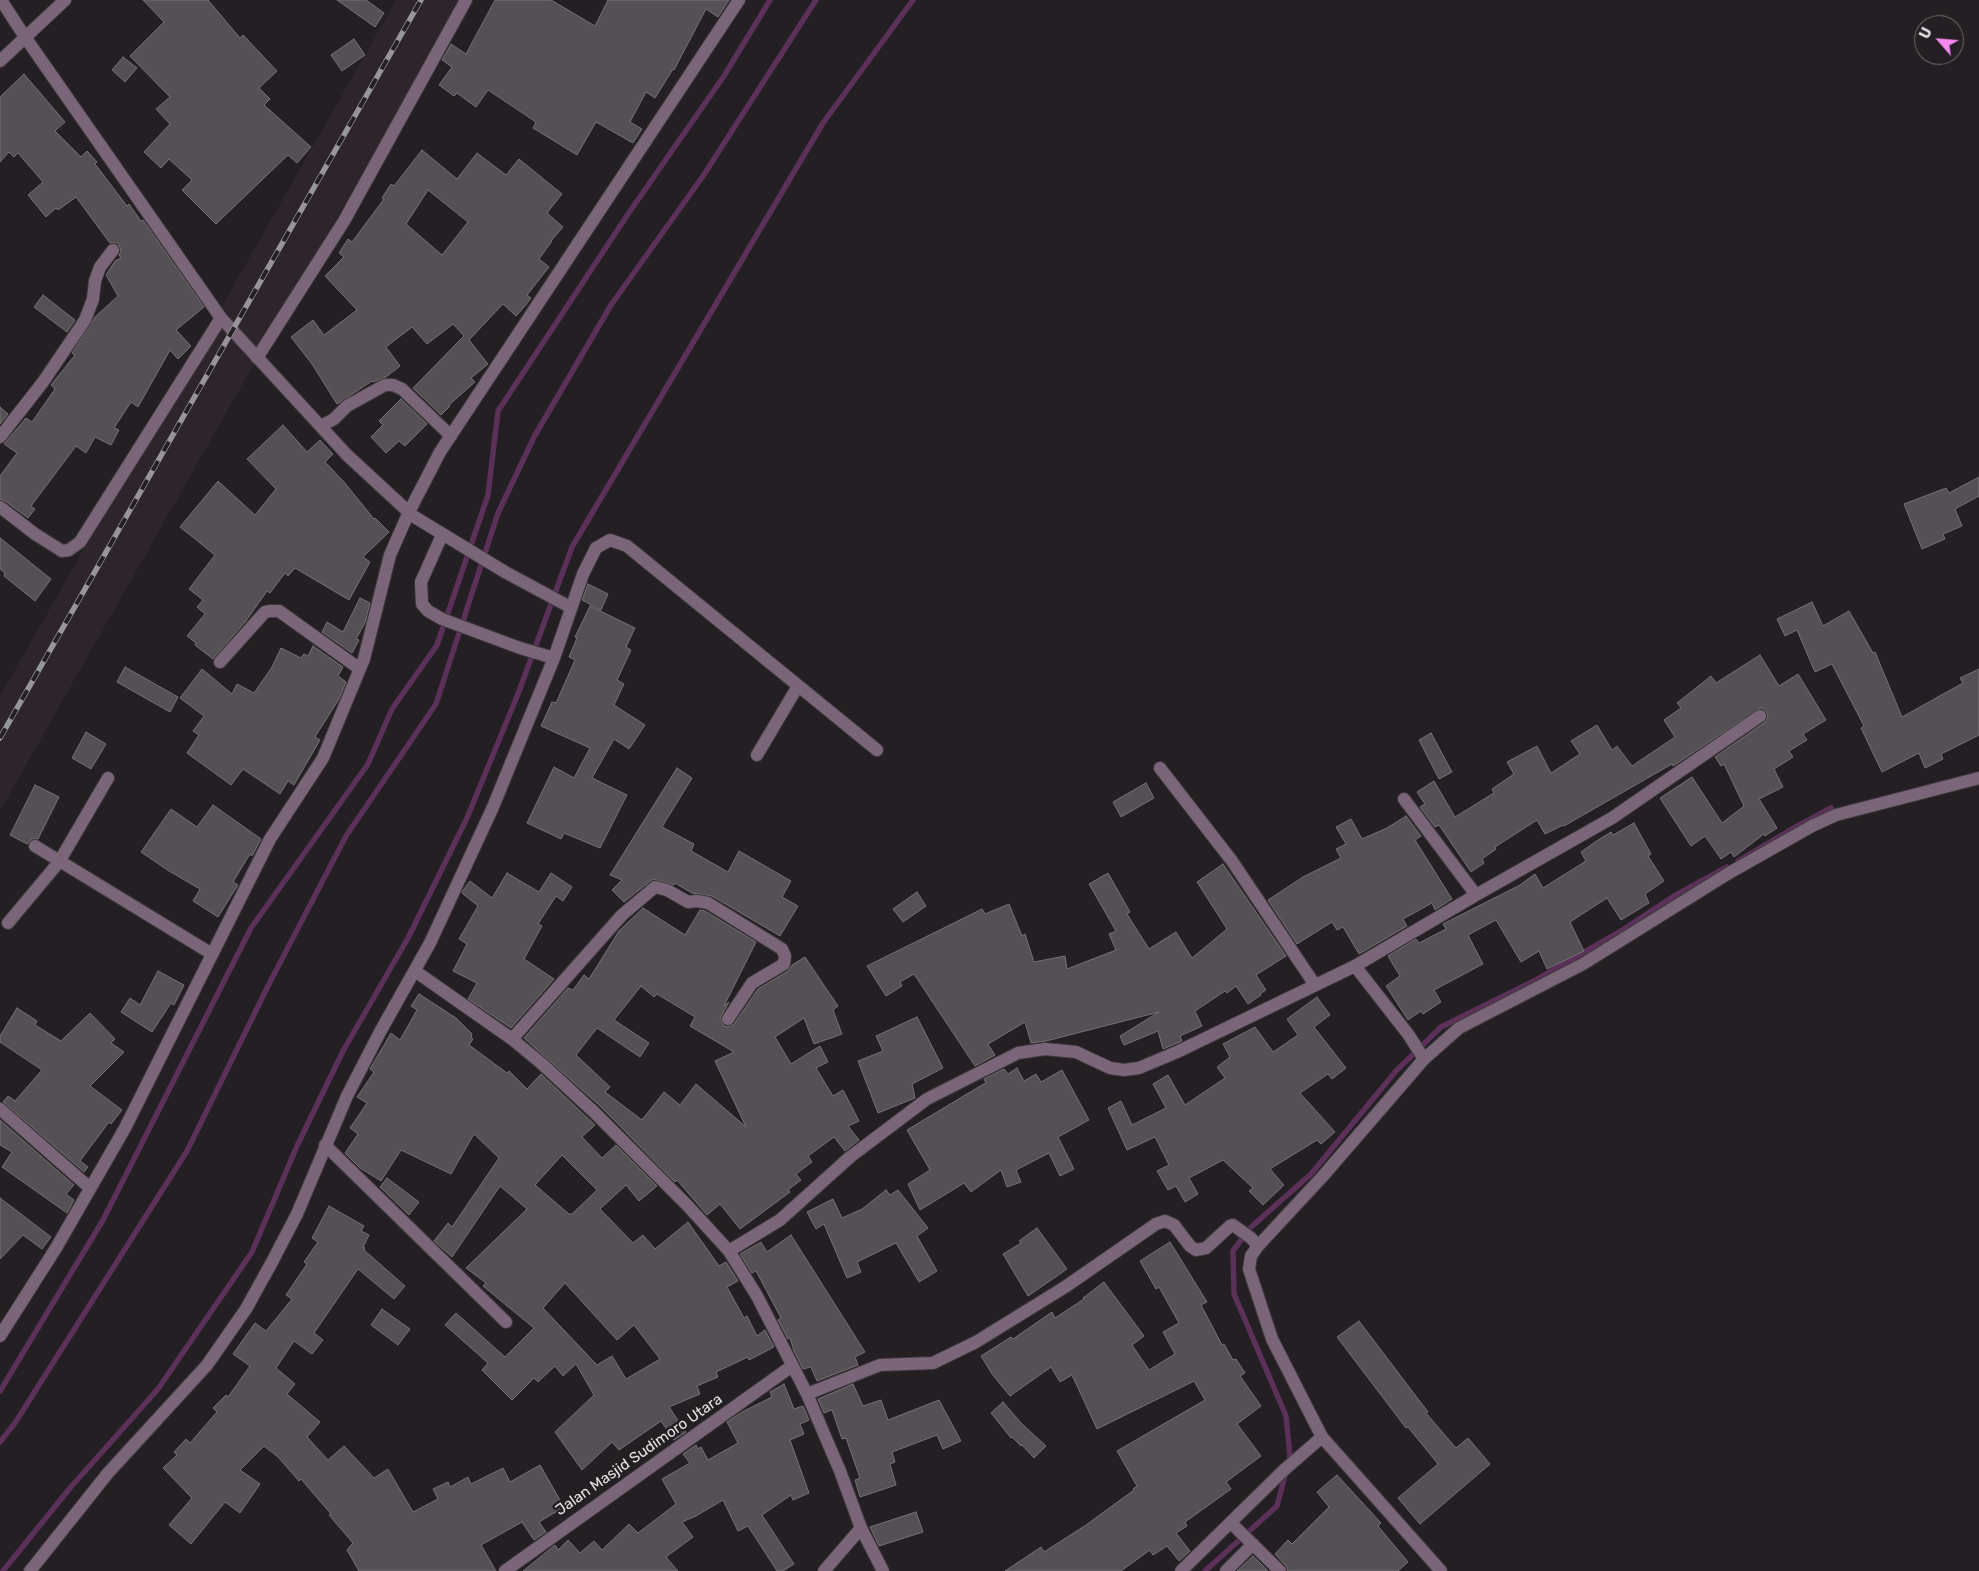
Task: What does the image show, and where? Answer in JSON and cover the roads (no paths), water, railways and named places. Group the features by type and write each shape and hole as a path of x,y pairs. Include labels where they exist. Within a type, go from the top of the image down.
{"street":[{"path":"1,0 30,33 221,318 347,455 411,514 442,535 565,604"},
{"path":"257,358 344,220 466,0"},
{"path":"0,1336 56,1248 125,1128 270,839 323,758 360,669 390,555 440,452 739,0"},
{"path":"0,61 62,4"},
{"path":"0,438 43,382 85,320 93,299 95,280 100,267 113,250"},
{"path":"0,507 35,534 62,551 69,550 80,542 221,318"},
{"path":"321,426 334,420 347,406 385,385 393,385 402,389 450,436"},
{"path":"442,535 420,582 422,604 428,611 442,619 520,648 554,658"},
{"path":"30,1571 108,1473 212,1357 246,1309 297,1214 347,1096 380,1032 430,943 493,807 554,658 565,604 596,548 610,540 627,546 876,750"},
{"path":"220,662 265,612 279,611 360,669"},
{"path":"757,755 798,686"},
{"path":"729,1251 780,1220 850,1157 928,1099 1018,1054 1045,1049 1076,1052 1110,1068 1124,1070 1139,1068 1178,1052 1355,966 1612,818 1760,716"},
{"path":"1160,768 1232,861 1315,985"},
{"path":"8,923 59,862 108,778"},
{"path":"1440,1571 1322,1437 1272,1339 1249,1269 1255,1242 1323,1176 1421,1055 1459,1028 1583,964 1729,873 1836,814 1979,778"},
{"path":"1404,799 1476,895"},
{"path":"35,846 212,954"},
{"path":"512,1039 622,916 655,887 667,890 688,902 708,903 782,949 785,956 784,964 752,983 728,1019"},
{"path":"1355,966 1408,1034 1421,1055"},
{"path":"415,971 512,1039 541,1063 594,1112 687,1205 729,1251 757,1296 807,1394 840,1471 861,1528 883,1571"},
{"path":"0,1109 90,1188"},
{"path":"326,1145 506,1322"},
{"path":"807,1394 880,1365 933,1363 942,1359 976,1342 1066,1288 1156,1224 1165,1221 1174,1225 1190,1246 1196,1250 1202,1250 1216,1241 1230,1226 1237,1226 1255,1242"},
{"name":"Jalan Masjid Sudimoro Utara","path":"505,1571 792,1366"},
{"path":"1181,1571 1284,1470 1322,1437"},
{"path":"1231,1523 1280,1571"},
{"path":"824,1571 861,1528"},
{"path":"1226,1571 1252,1543"}],"waterway":[{"path":"0,1391 103,1220 251,928 368,764 392,709 437,645 488,495 498,411 628,214 724,76 770,0"},
{"path":"0,1442 15,1423 187,1151 270,982 346,836 436,704 498,513 534,437 611,305 703,176 816,0"},
{"path":"3,1571 70,1488 158,1389 252,1252 297,1146 343,1051 408,938 467,818 518,694 572,547 823,123 913,0"},
{"path":"1738,861 1831,808"},
{"path":"1289,1463 1286,1416 1234,1294 1233,1251 1250,1228 1311,1174 1396,1071 1441,1027 1536,980 1621,931 1674,896 1727,867"},
{"path":"1205,1571 1277,1506 1286,1472"}],"railway":[{"path":"0,738 421,0"}]}
